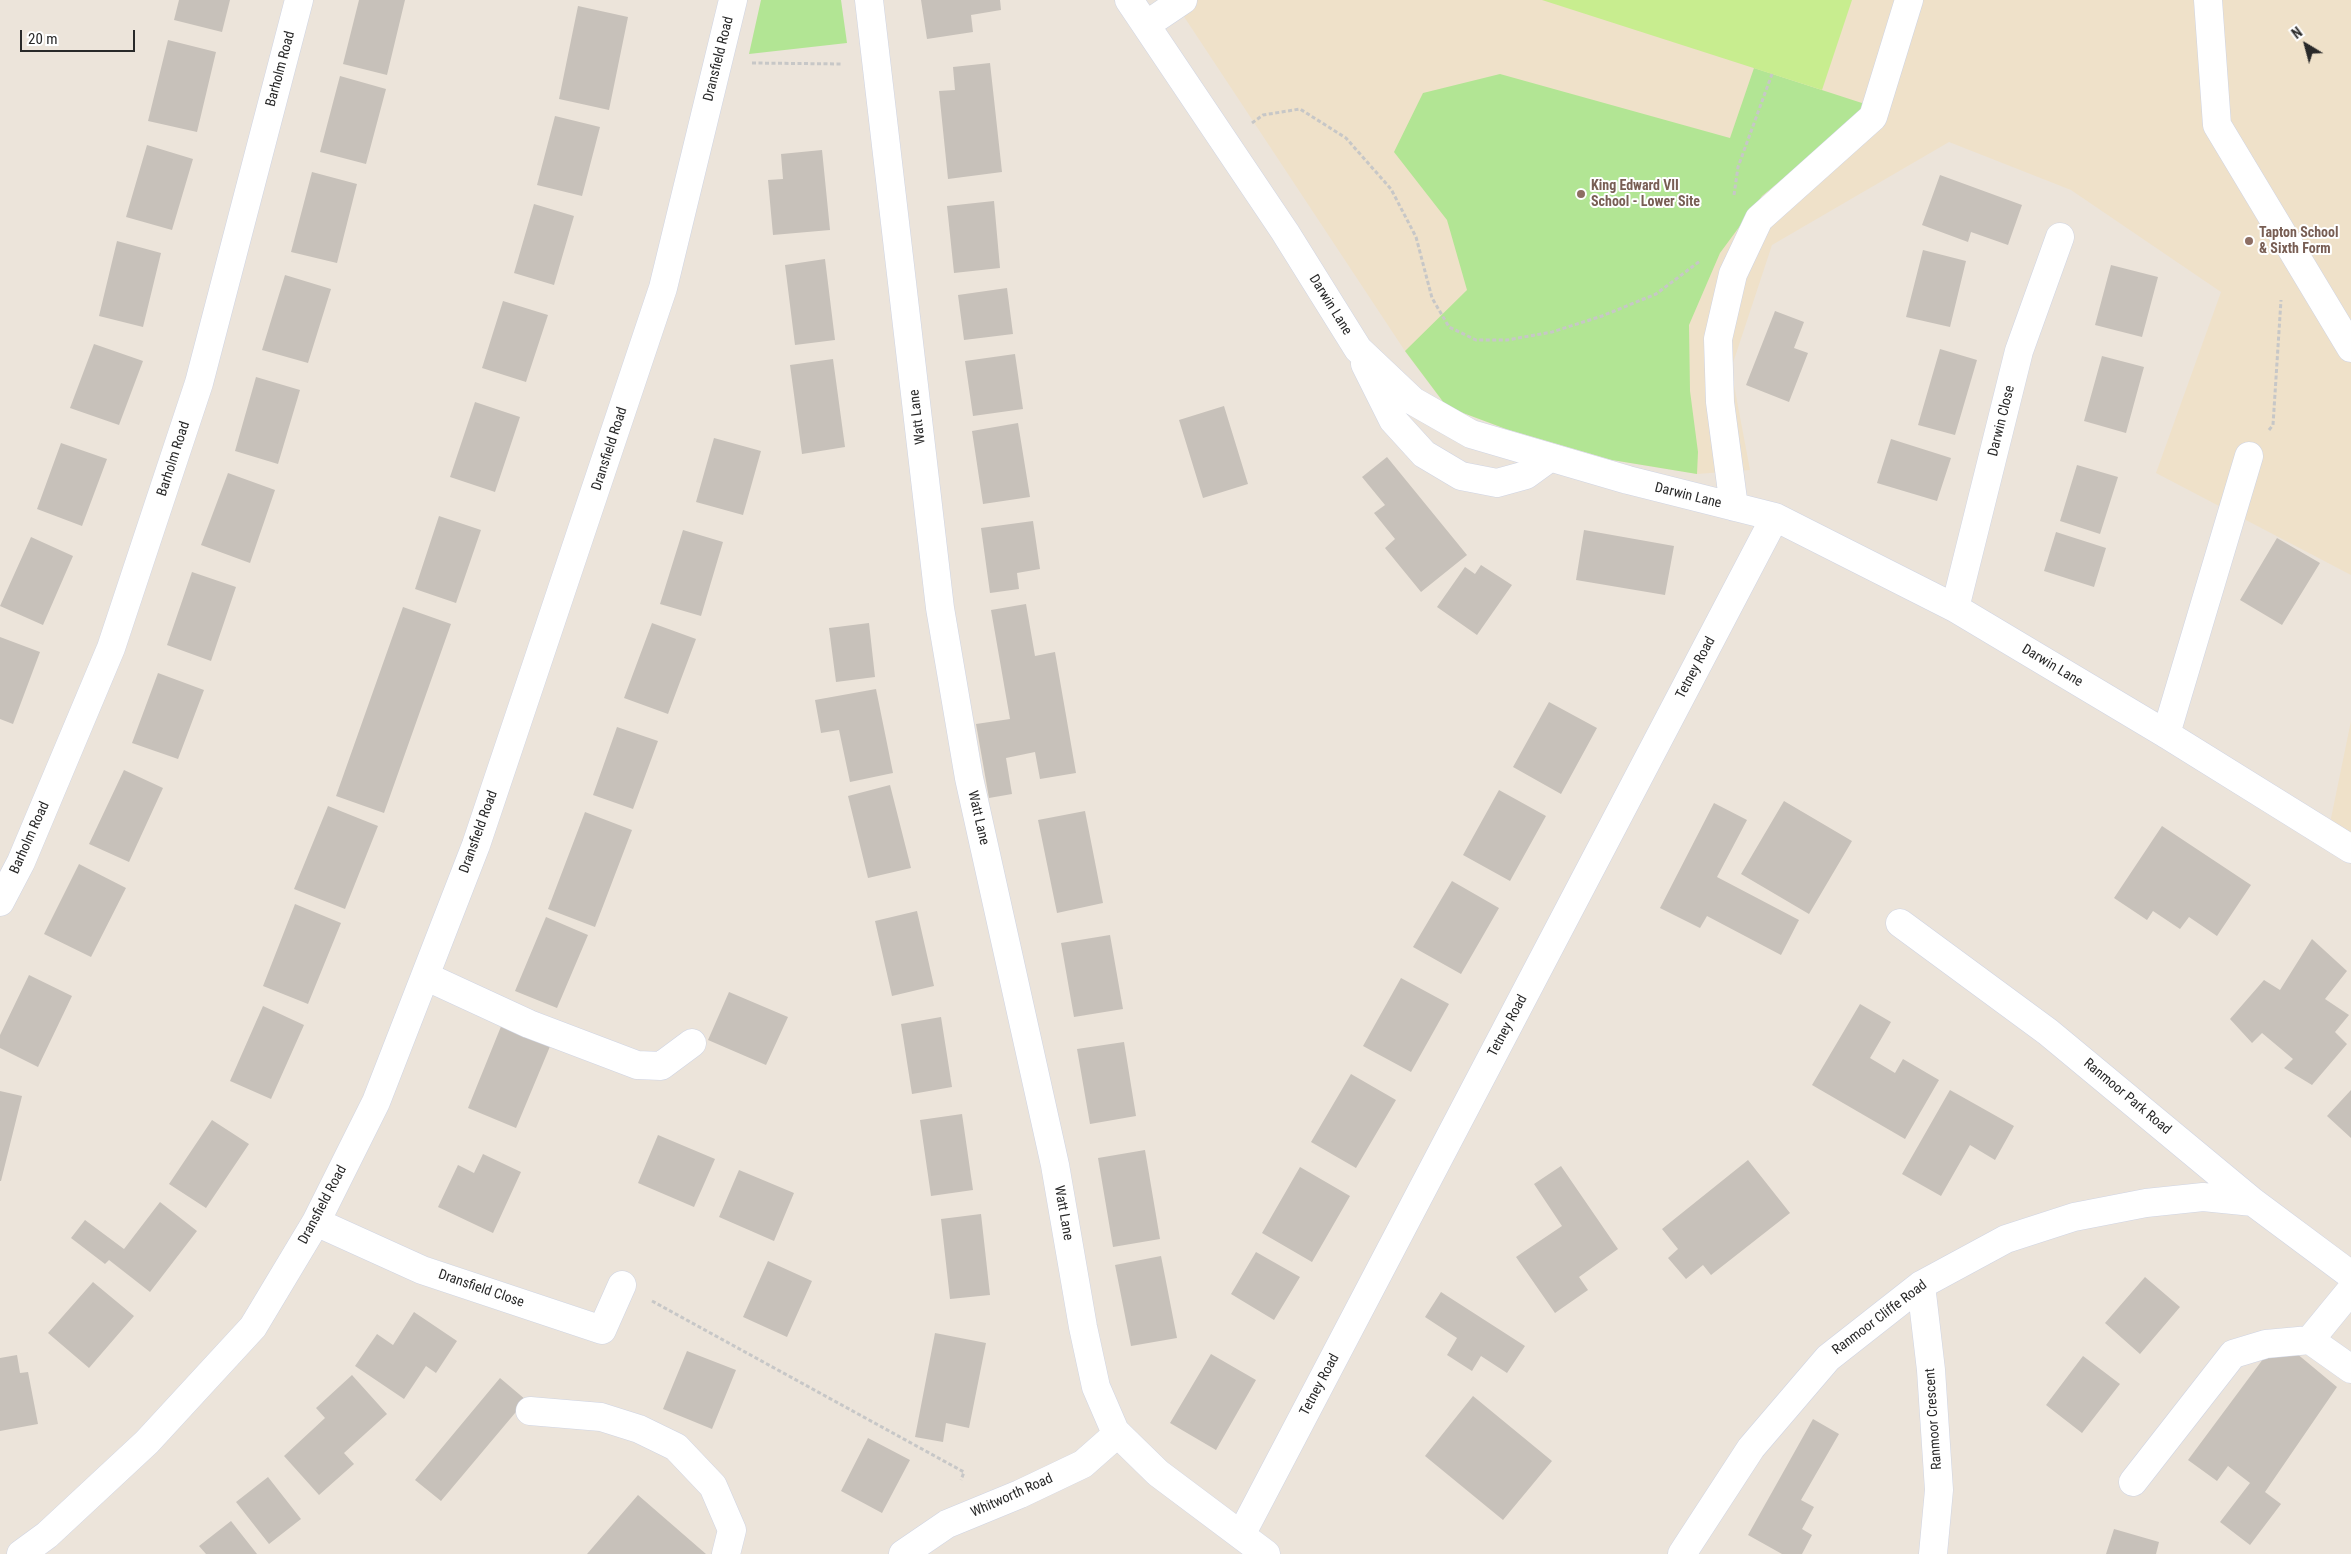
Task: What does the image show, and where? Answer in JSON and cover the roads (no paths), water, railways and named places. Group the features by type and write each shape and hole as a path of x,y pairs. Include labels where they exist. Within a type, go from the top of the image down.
{"street":[{"name":"Barholm Road","path":"0,902 21,862 111,648 200,383 299,0"},
{"name":"Dransfield Road","path":"21,1554 47,1534 147,1442 253,1327 316,1222 376,1102 479,836 663,288 734,0"},
{"name":"Watt Lane","path":"869,0 940,608 969,778 1055,1165 1083,1327 1096,1387 1117,1434 1158,1473 1266,1554"},
{"name":"Darwin Lane","path":"1129,0 1285,232 1358,349 1413,401 1471,434 1548,458 1775,517 1955,608 2166,734 2351,849"},
{"path":"1146,25 1184,0"},
{"path":"1734,507 1720,402 1718,339 1733,274 1759,219 1873,117 1909,0"},
{"path":"2208,0 2217,125 2348,342"},
{"name":"Darwin Close","path":"1955,608 2019,351 2060,237"},
{"path":"2348,342 2351,306"},
{"path":"1358,349 1393,420 1424,454 1461,476 1497,483 1526,475 1548,458"},
{"path":"2166,734 2249,456"},
{"name":"Tetney Road","path":"1241,1535 1775,517"},
{"name":"Ranmoor Park Road","path":"1900,923 2048,1032 2253,1202 2351,1275"},
{"path":"425,976 529,1024 637,1065 661,1066 692,1042"},
{"name":"Ranmoor Cliffe Road","path":"1682,1554 1751,1448 1828,1358 1921,1284 2006,1239 2074,1217 2146,1204 2203,1197 2253,1202"},
{"name":"Dransfield Close","path":"316,1222 422,1270 602,1330 622,1285"},
{"name":"Ranmoor Crescent","path":"1921,1284 1931,1370 1939,1490 1932,1554"},
{"path":"2310,1340 2351,1290"},
{"path":"2133,1482 2234,1354 2266,1344 2310,1340 2351,1369"},
{"path":"530,1411 601,1417 639,1428 676,1447 713,1486 732,1530 726,1554"},
{"name":"Whitworth Road","path":"903,1554 947,1524 1020,1494 1083,1464 1117,1434"}],"place":[{"name":"King Edward VII School - Lower Site","path":"1581,194"},
{"name":"Tapton School & Sixth Form","path":"2249,241"}]}
